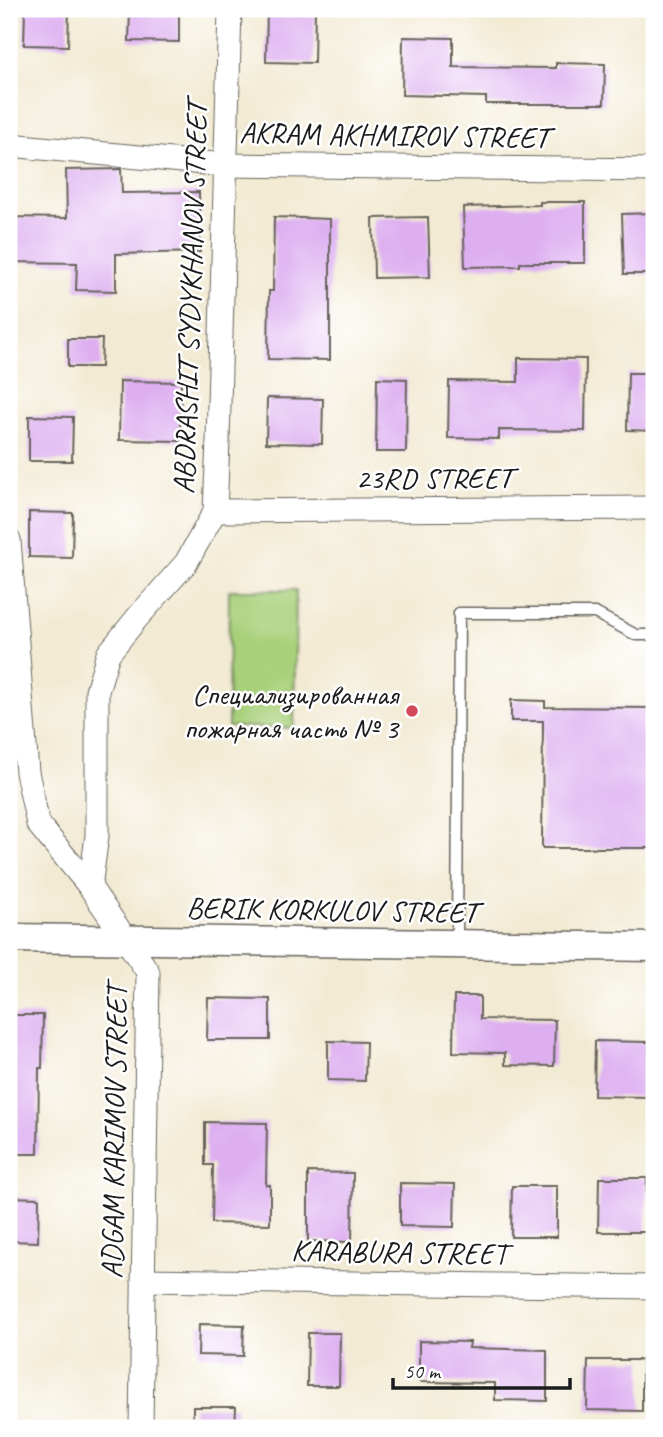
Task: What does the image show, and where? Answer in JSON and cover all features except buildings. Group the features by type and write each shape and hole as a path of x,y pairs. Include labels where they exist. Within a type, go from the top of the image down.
{"street":[{"name":"ABDRASHIT SYDYKHANOV STREET","path":"90,887 97,836 97,691 108,654 186,563 215,511 230,9"},
{"name":"AKRAM AKHMIROV STREET","path":"9,145 226,164 654,170"},
{"name":"23RD STREET","path":"215,511 654,508"},
{"name":"ADGAM KARIMOV STREET","path":"9,540 27,772 38,824 90,887 148,972 141,1428"},
{"name":"BERIK KORKULOV STREET","path":"9,938 654,947"},
{"name":"KARABURA STREET","path":"143,1280 654,1287"}],"lane":[{"path":"457,945 459,612 596,613 636,635 654,635"}],"green space":[{"path":"229,590 296,590 294,728 228,727"}],"place":[{"name":"Специализированная пожарная часть № 3","path":"412,711"}]}
